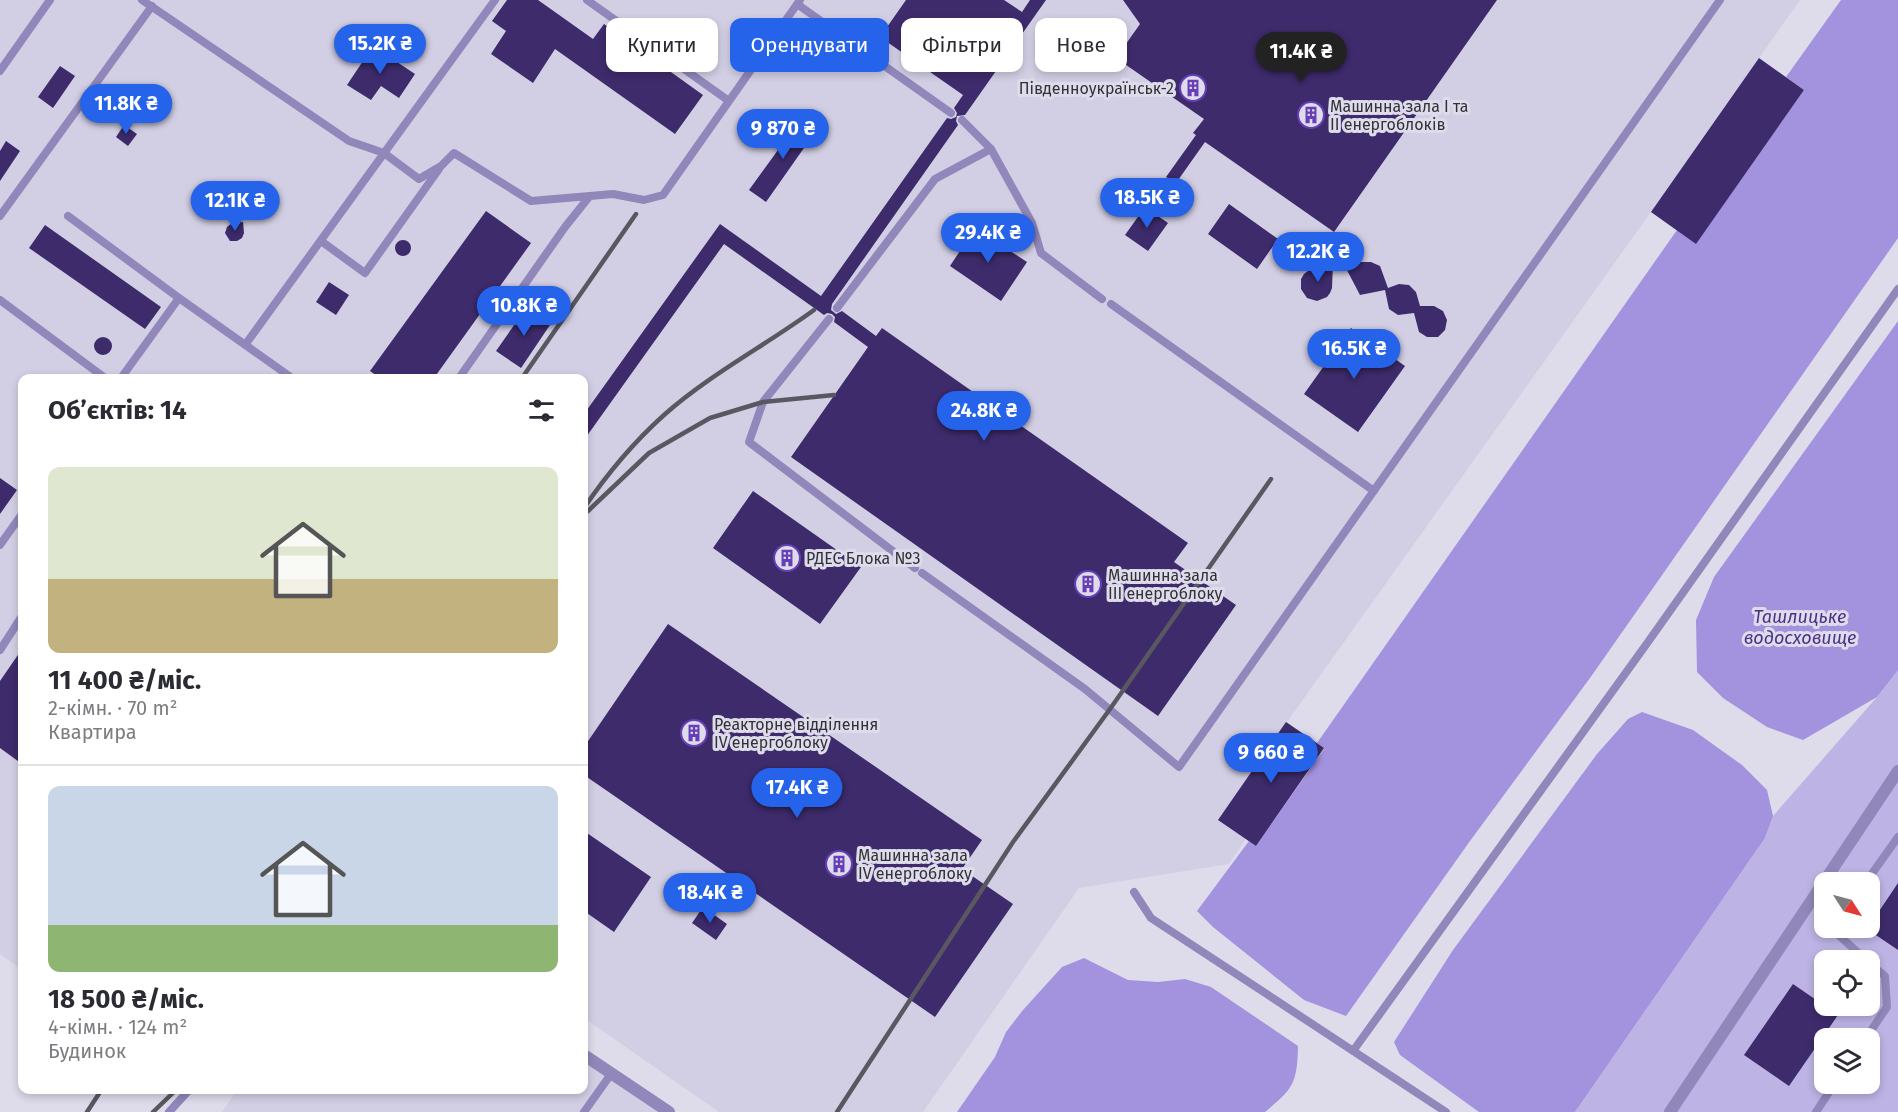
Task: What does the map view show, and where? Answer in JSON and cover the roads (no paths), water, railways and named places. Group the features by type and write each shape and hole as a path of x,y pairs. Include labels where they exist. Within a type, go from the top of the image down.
{"street":[{"path":"1670,1112 1898,771"},
{"path":"588,1058 669,1112"}],"lane":[{"path":"0,71 50,0"},
{"path":"142,0 349,141 384,153 419,179 441,166"},
{"path":"245,345 495,0"},
{"path":"587,0 729,101"},
{"path":"829,319 763,402 749,442 918,570 1085,689 1179,767 1720,0"},
{"path":"321,241 365,273 441,166 454,153 531,201 614,194 644,200 663,195 798,2 951,113"},
{"path":"0,216 152,6"},
{"path":"962,120 991,149 1032,223 1041,253 1102,299"},
{"path":"837,308 935,179 991,149"},
{"path":"462,374 565,227 589,197"},
{"path":"68,216 178,298 286,374"},
{"path":"1353,1051 1898,289"},
{"path":"124,374 178,298"},
{"path":"0,300 100,374"},
{"path":"1110,304 1374,492"},
{"path":"0,545 18,520"},
{"path":"0,650 18,622"},
{"path":"1873,872 1898,837"},
{"path":"1134,892 1151,918 1446,1112"},
{"path":"1842,938 1856,950"},
{"path":"1873,1028 1887,1007 1885,976 1880,972"},
{"path":"584,1112 611,1074"},
{"path":"169,1112 185,1094"},
{"path":"1816,1112 1828,1094"}],"water":[{"path":"1841,0 1898,0 1898,238 1590,678 1470,841 1346,1016 1304,1000 1213,927 1197,911 1249,841 1256,846 1324,749 1317,743 1677,230 1696,243 1804,90 1786,77"},
{"name":"Ташлицьке водосховище","path":"1898,321 1898,670 1877,697 1803,740 1767,727 1723,698 1697,672 1696,620 1714,577"},
{"path":"1642,712 1693,730 1742,765 1767,790 1773,816 1765,838 1575,1112 1479,1112 1400,1055 1394,1042 1453,950 1597,754 1628,719"},
{"path":"1084,958 1128,980 1158,982 1185,979 1211,987 1298,1046 1295,1077 1292,1084 1282,1097 1265,1112 957,1112 995,1057 1006,1032 1023,1010 1062,967"}],"railway":[{"path":"525,374 636,214"},
{"path":"588,502 621,459 681,400 814,310"},
{"path":"588,511 649,453 710,418 763,402 834,395"},
{"path":"837,1112 1013,842 1110,709 1271,479"},
{"path":"87,1112 99,1094"},
{"path":"153,1112 172,1094"}],"place":[{"name":"Південноукраїнськ-2","path":"1193,88"},
{"name":"Машинна зала I та II енергоблоків","path":"1311,115"},
{"name":"РДЕС Блока №3","path":"787,558"},
{"name":"Машинна зала III енергоблоку","path":"1088,584"},
{"name":"Реакторне відділення IV енергоблоку","path":"694,733"},
{"name":"Машинна зала IV енергоблоку","path":"839,864"}]}
